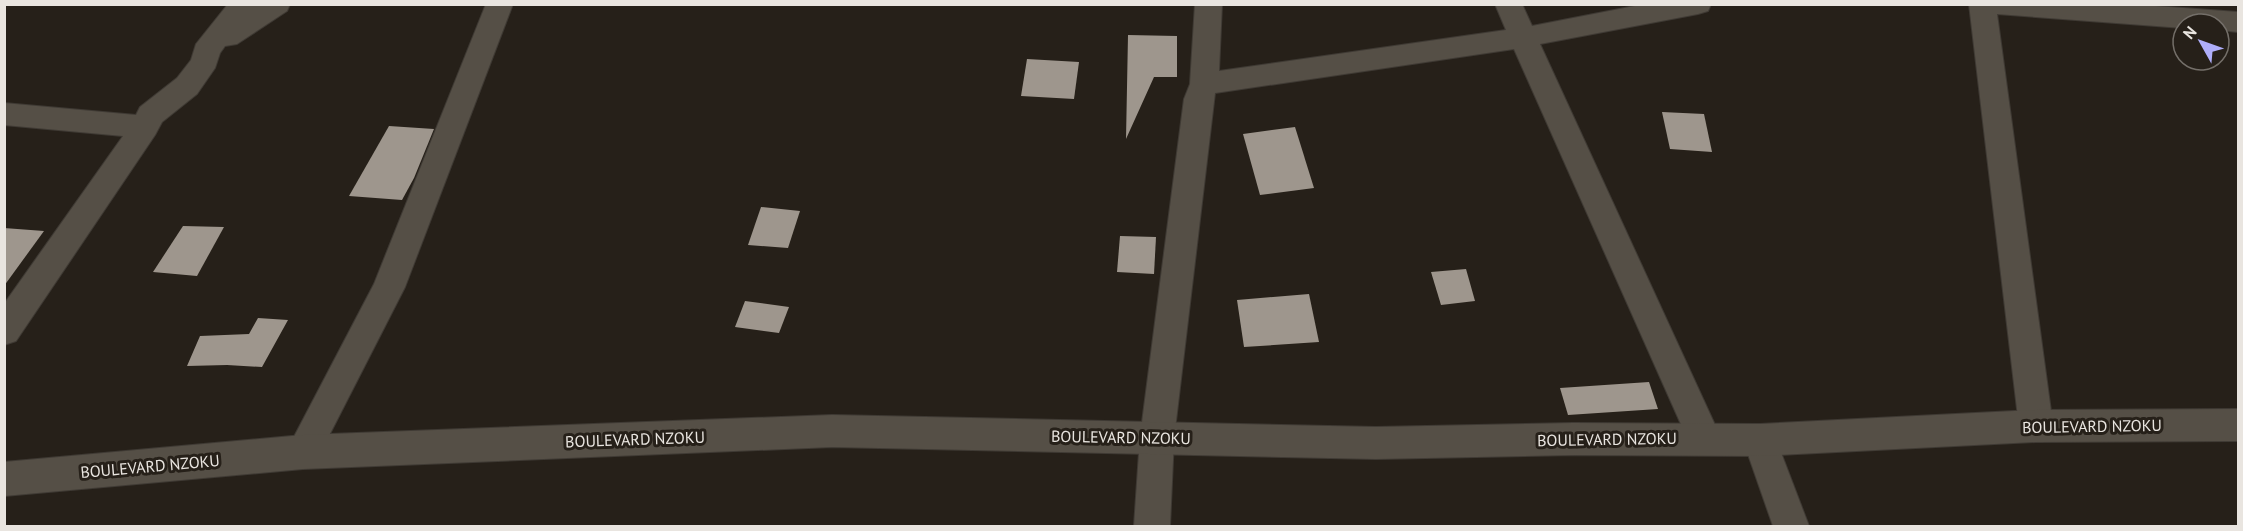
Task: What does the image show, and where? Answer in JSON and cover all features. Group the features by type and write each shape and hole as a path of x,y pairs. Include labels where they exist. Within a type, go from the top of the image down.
{"street":[{"path":"4,331 145,127 150,115 187,86 205,61 206,51 243,4"},
{"path":"206,51 277,4"},
{"path":"303,452 389,287 500,4"},
{"path":"1152,526 1157,438 1198,99 1204,84 1209,4"},
{"path":"1508,4 1704,438"},
{"path":"1204,84 1522,38 1698,4"},
{"path":"2036,426 1983,4 2238,22"},
{"path":"4,114 145,127"},
{"name":"BOULEVARD NZOKU","path":"4,478 303,452 832,431 1376,443 1704,438 1760,440 2036,426 2238,425"},
{"path":"1760,440 1791,526"}],"building":[{"path":"1128,35 1177,36 1177,77 1154,77 1126,139"},
{"path":"1027,59 1079,62 1074,99 1021,96"},
{"path":"1662,112 1704,114 1712,152 1670,149"},
{"path":"389,126 434,129 414,178 402,200 349,196"},
{"path":"1295,127 1314,188 1260,195 1243,134"},
{"path":"761,207 800,211 788,248 748,245"},
{"path":"183,226 224,227 197,276 153,272"},
{"path":"4,228 44,231 4,286"},
{"path":"1120,236 1156,237 1154,274 1117,272"},
{"path":"1466,269 1475,301 1441,305 1431,272"},
{"path":"1309,294 1319,342 1244,347 1237,300"},
{"path":"745,301 789,307 779,333 735,327"},
{"path":"258,318 288,320 262,367 187,366 200,336 249,334"},
{"path":"1649,382 1658,409 1568,415 1560,388"}]}
